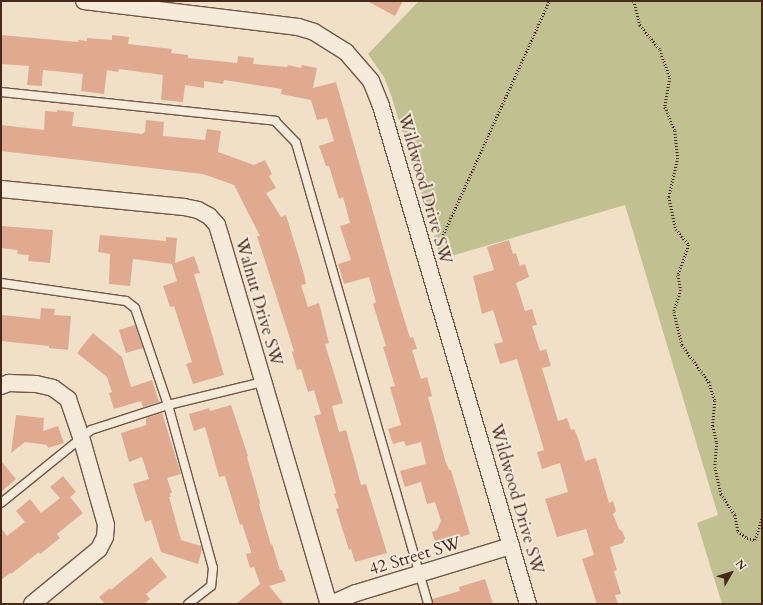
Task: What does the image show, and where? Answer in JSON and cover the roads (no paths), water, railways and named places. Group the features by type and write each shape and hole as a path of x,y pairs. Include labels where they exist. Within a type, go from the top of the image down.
{"street":[{"name":"Wildwood Drive SW","path":"83,1 298,27 314,32 346,52 371,81 381,106 528,604"},
{"name":"Walnut Drive SW","path":"1,189 184,208 198,210 210,216 219,232 330,604"},
{"path":"1,386 9,383 36,384 53,388 68,399 81,437 106,526 105,537 99,549 32,604"},
{"name":"42 Street SW","path":"330,604 356,593 511,546"}],"lane":[{"path":"1,92 275,121 296,143 428,604"},
{"path":"1,283 126,301 135,308 168,405 213,568 211,586 188,604"},
{"path":"1,503 90,430 168,405 263,382"}]}
